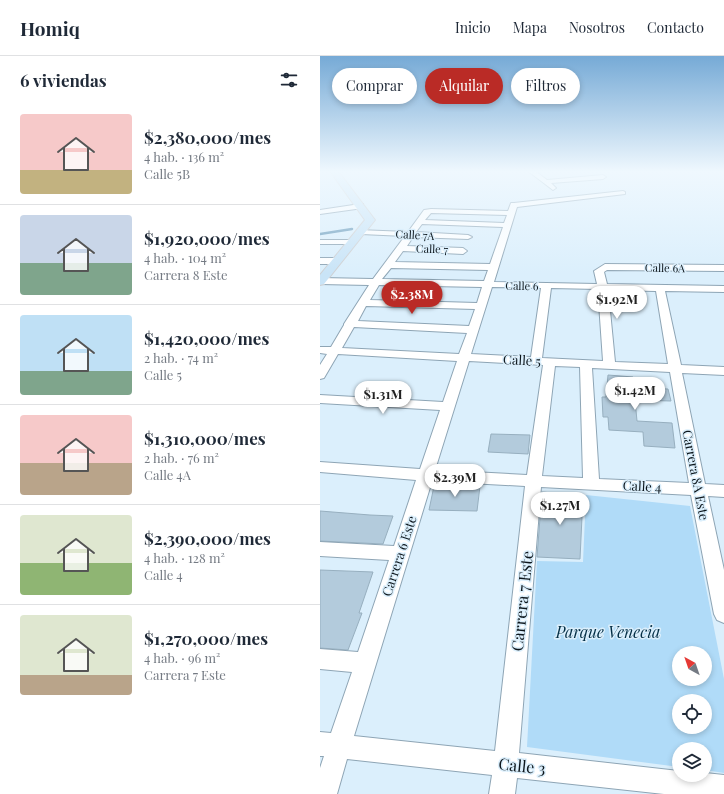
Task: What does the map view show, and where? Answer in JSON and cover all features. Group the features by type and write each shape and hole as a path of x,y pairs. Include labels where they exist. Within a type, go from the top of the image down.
{"main road":[{"path":"320,282 370,220 360,206"}],"street":[{"path":"420,222 510,214 543,205"},
{"path":"551,209 574,205"},
{"path":"320,212 360,206"},
{"path":"320,375 349,324 376,283 428,211 510,214"},
{"name":"Carrera 6 Este","path":"324,794 329,745 365,663 510,214"},
{"name":"Calle 7A","path":"361,232 468,237"},
{"path":"320,242 353,242"},
{"name":"Calle 7","path":"400,248 463,251"},
{"path":"320,261 338,261"},
{"path":"388,265 493,267"},
{"name":"Calle 6A","path":"603,287 599,271 605,267 724,268"},
{"name":"Calle 6","path":"320,282 724,289"},
{"name":"Carrera 7 Este","path":"502,794 534,480 543,361 546,286"},
{"path":"603,287 609,364"},
{"name":"Carrera 8A Este","path":"660,288 698,489 724,614"},
{"path":"363,303 480,306"},
{"path":"349,324 473,330"},
{"name":"Calle 5","path":"320,350 724,371"},
{"path":"586,363 591,483"},
{"path":"320,399 448,406"},
{"name":"Calle 4","path":"320,467 426,475 724,491"},
{"path":"320,549 400,553"},
{"path":"320,659 365,663"},
{"name":"Calle 3","path":"329,745 506,765 655,787 724,788"}],"green space":[{"name":"Parque Venecia","path":"586,495 690,506 724,679 724,773 712,771 712,742 672,742 672,766 527,747 537,561 583,562"}],"building":[{"path":"608,375 633,377 633,388 668,389 671,401 635,400 637,421 672,423 675,448 644,446 643,432 609,430 608,417 603,417 602,397 606,397"},
{"path":"491,434 530,435 528,454 488,452"},
{"path":"434,486 480,486 477,511 429,510"},
{"path":"542,492 583,496 580,559 537,557"},
{"path":"320,511 393,516 383,544 320,541"},
{"path":"320,570 373,572 359,613 362,613 348,650 320,648"}],"waterway":[{"path":"320,234 352,229"}]}
